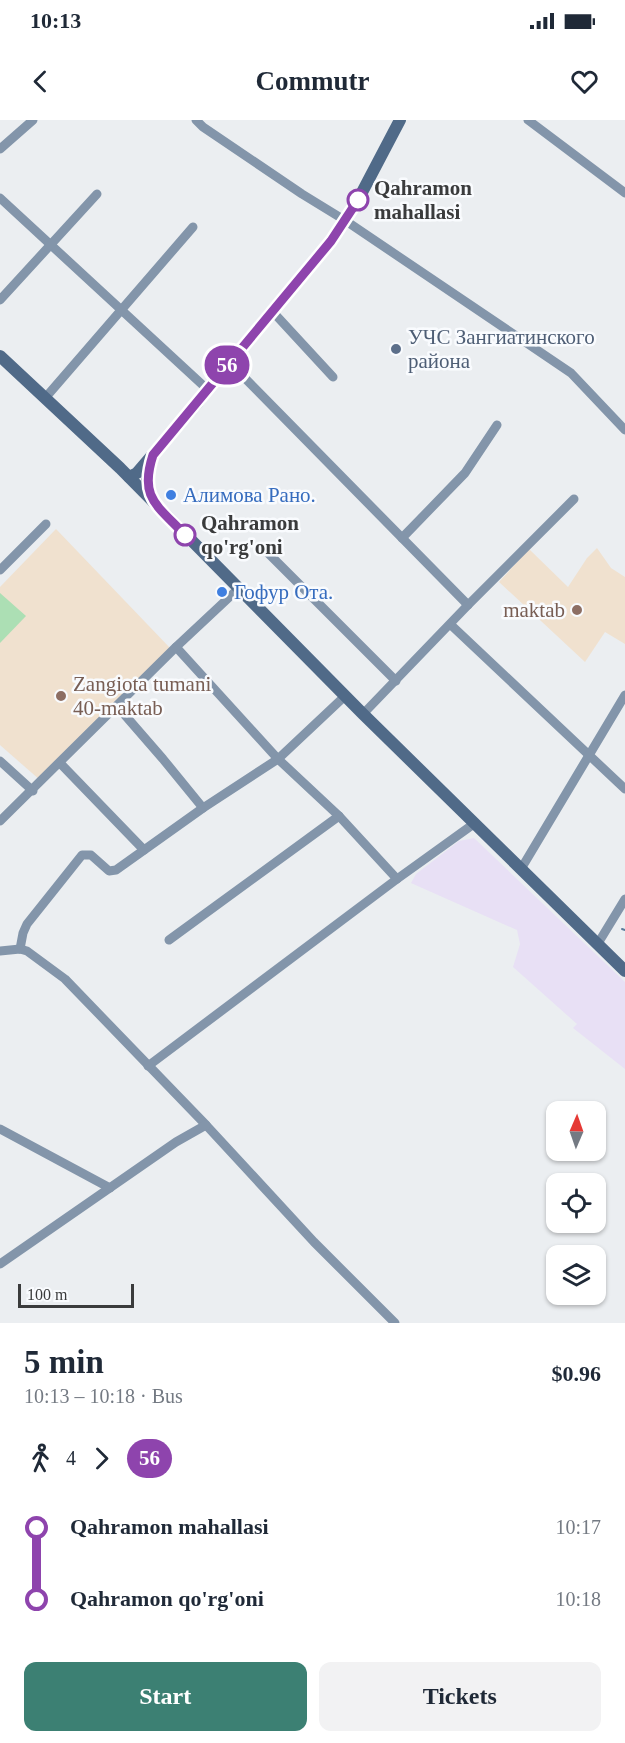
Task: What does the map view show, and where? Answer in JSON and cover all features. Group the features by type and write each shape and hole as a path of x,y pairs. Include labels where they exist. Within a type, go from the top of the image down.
{"main road":[{"path":"129,477 137,473 198,402 346,221 400,120"},
{"path":"0,356 129,477 363,714 625,971"},
{"path":"129,477 133,469 193,398 207,389"},
{"path":"151,499 147,480 153,455"}],"street":[{"path":"0,149 33,120"},
{"path":"196,120 302,194 346,221 571,373 623,425"},
{"path":"528,120 625,193"},
{"path":"0,300 97,194"},
{"path":"0,198 207,389"},
{"path":"46,397 193,227"},
{"path":"273,312 333,377"},
{"path":"230,362 468,605"},
{"path":"402,538 465,473 497,425"},
{"path":"363,714 574,499"},
{"path":"0,570 46,524"},
{"path":"266,551 396,681"},
{"path":"0,821 238,589"},
{"path":"451,625 625,789"},
{"path":"176,647 278,759 339,816 397,879"},
{"path":"521,869 625,694"},
{"path":"20,949 27,924 82,855 92,855 108,871 112,872 202,808 278,759 345,696"},
{"path":"117,706 202,808"},
{"path":"0,761 33,791"},
{"path":"60,763 144,850"},
{"path":"169,940 339,816"},
{"path":"148,1066 475,823"},
{"path":"597,945 625,899"},
{"path":"0,951 20,949 27,951 65,979 207,1125 390,1321"},
{"path":"0,1264 176,1142 207,1125"},
{"path":"0,1129 110,1188"}],"shaded area":[{"name":"Zangiota tumani 40-maktab","path":"56,529 170,648 40,780 0,745 0,587"},
{"name":"maktab","path":"597,548 611,568 625,577 625,644 605,632 585,662 499,582 529,549 568,587 587,558"},
{"path":"474,838 625,982 625,1069 573,1028 577,1024 513,967 520,944 517,930 411,883 416,874 459,841"}],"green space":[{"path":"0,593 26,616 0,643"}],"bus line":[{"name":"56","path":"185,535 151,499 147,487 147,474 153,455 331,241 358,200"}],"place":[{"name":"Qahramon mahallasi","path":"358,200"},
{"name":"УЧС Зангиатинского района","path":"396,349"},
{"name":"Алимова Рано.","path":"171,495"},
{"name":"Qahramon qo'rg'oni","path":"185,535"},
{"name":"Гофур Ота.","path":"222,592"},
{"name":"maktab","path":"577,610"},
{"name":"Zangiota tumani 40-maktab","path":"61,696"}]}
